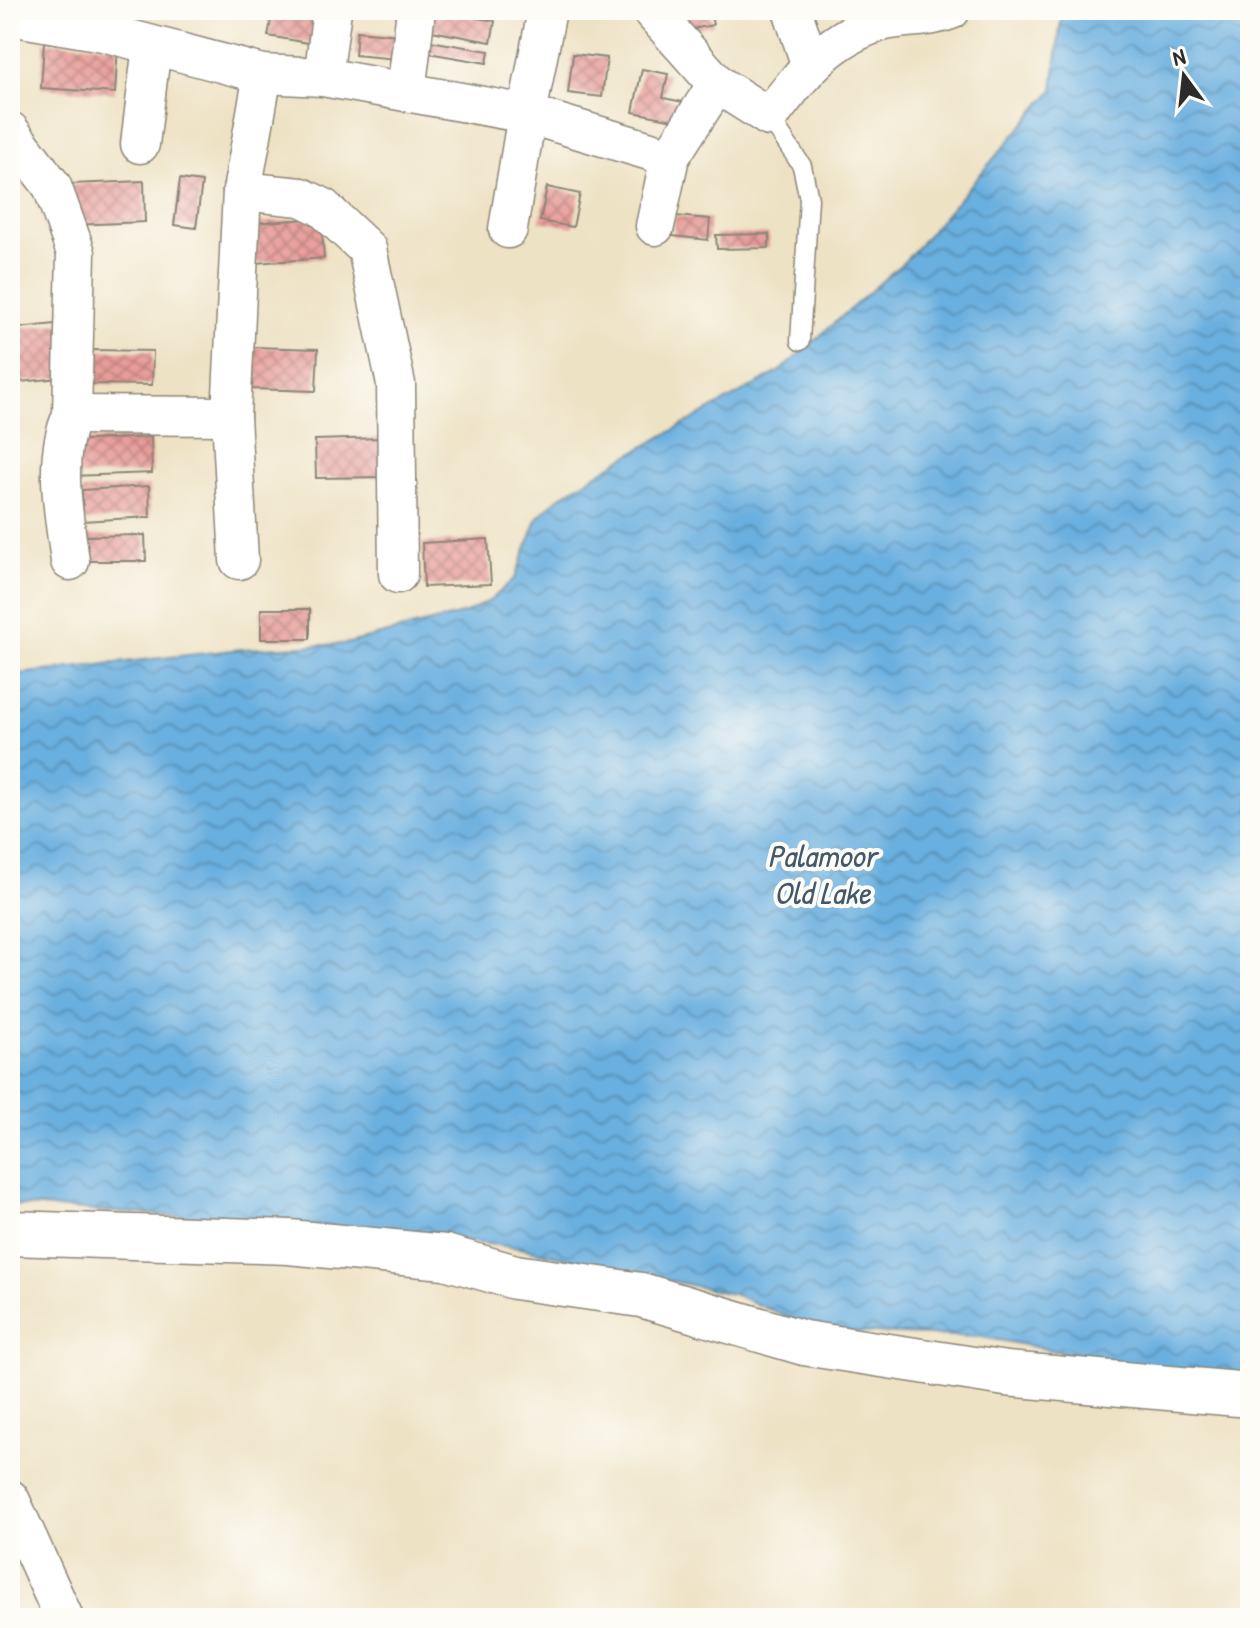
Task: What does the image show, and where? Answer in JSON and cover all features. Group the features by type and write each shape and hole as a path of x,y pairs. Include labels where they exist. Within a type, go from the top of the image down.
{"street":[{"path":"323,77 332,10"},
{"path":"406,92 416,10"},
{"path":"508,229 547,10"},
{"path":"651,10 717,84 769,117 810,63 846,34 887,21 934,17 951,10"},
{"path":"792,10 810,63"},
{"path":"10,16 105,21 152,46 263,74 323,77 527,114 670,157"},
{"path":"140,144 152,46"},
{"path":"239,560 231,416 242,191 263,74"},
{"path":"655,226 670,157 717,84"},
{"path":"10,131 52,186 76,253 72,415 65,431 61,478 70,561"},
{"path":"242,191 301,197 322,207 367,249 396,384 398,574"},
{"path":"72,415 231,416"},
{"path":"10,1233 289,1242 445,1257 515,1277 641,1295 804,1343 1006,1374 1250,1395"},
{"path":"10,1499 64,1618"}],"lane":[{"path":"769,117 802,166 809,199 800,341"}],"water":[{"name":"Palamoor Old Lake","path":"1062,10 1250,10 1250,1387 982,1337 818,1331 736,1295 521,1248 365,1229 10,1205 10,675 242,649 345,644 466,613 491,600 515,578 538,517 558,498 616,462 780,371 907,259 1053,90"}],"building":[{"path":"273,10 315,10 314,44 268,36"},
{"path":"430,10 495,21 491,42 426,30"},
{"path":"683,10 710,10 713,25 687,30"},
{"path":"357,31 399,35 396,59 355,55"},
{"path":"430,41 489,51 487,63 428,53"},
{"path":"44,42 118,46 115,93 41,88"},
{"path":"573,54 607,58 602,97 568,93"},
{"path":"642,69 668,74 663,98 693,104 689,123 633,112"},
{"path":"180,179 202,182 196,228 174,225"},
{"path":"144,181 145,222 72,225 71,184"},
{"path":"547,187 580,194 573,227 540,221"},
{"path":"675,216 710,219 708,240 673,236"},
{"path":"321,218 324,258 255,263 253,223"},
{"path":"769,234 769,248 717,249 716,235"},
{"path":"64,323 70,377 10,383 10,329"},
{"path":"253,347 318,349 316,391 252,389"},
{"path":"91,350 153,351 152,385 90,384"},
{"path":"151,437 152,473 72,476 71,441"},
{"path":"383,438 384,477 316,478 315,440"},
{"path":"149,486 150,517 83,521 82,490"},
{"path":"145,535 146,561 79,561 79,536"},
{"path":"488,539 491,584 424,587 422,543"},
{"path":"261,609 310,609 310,639 261,639"}]}
